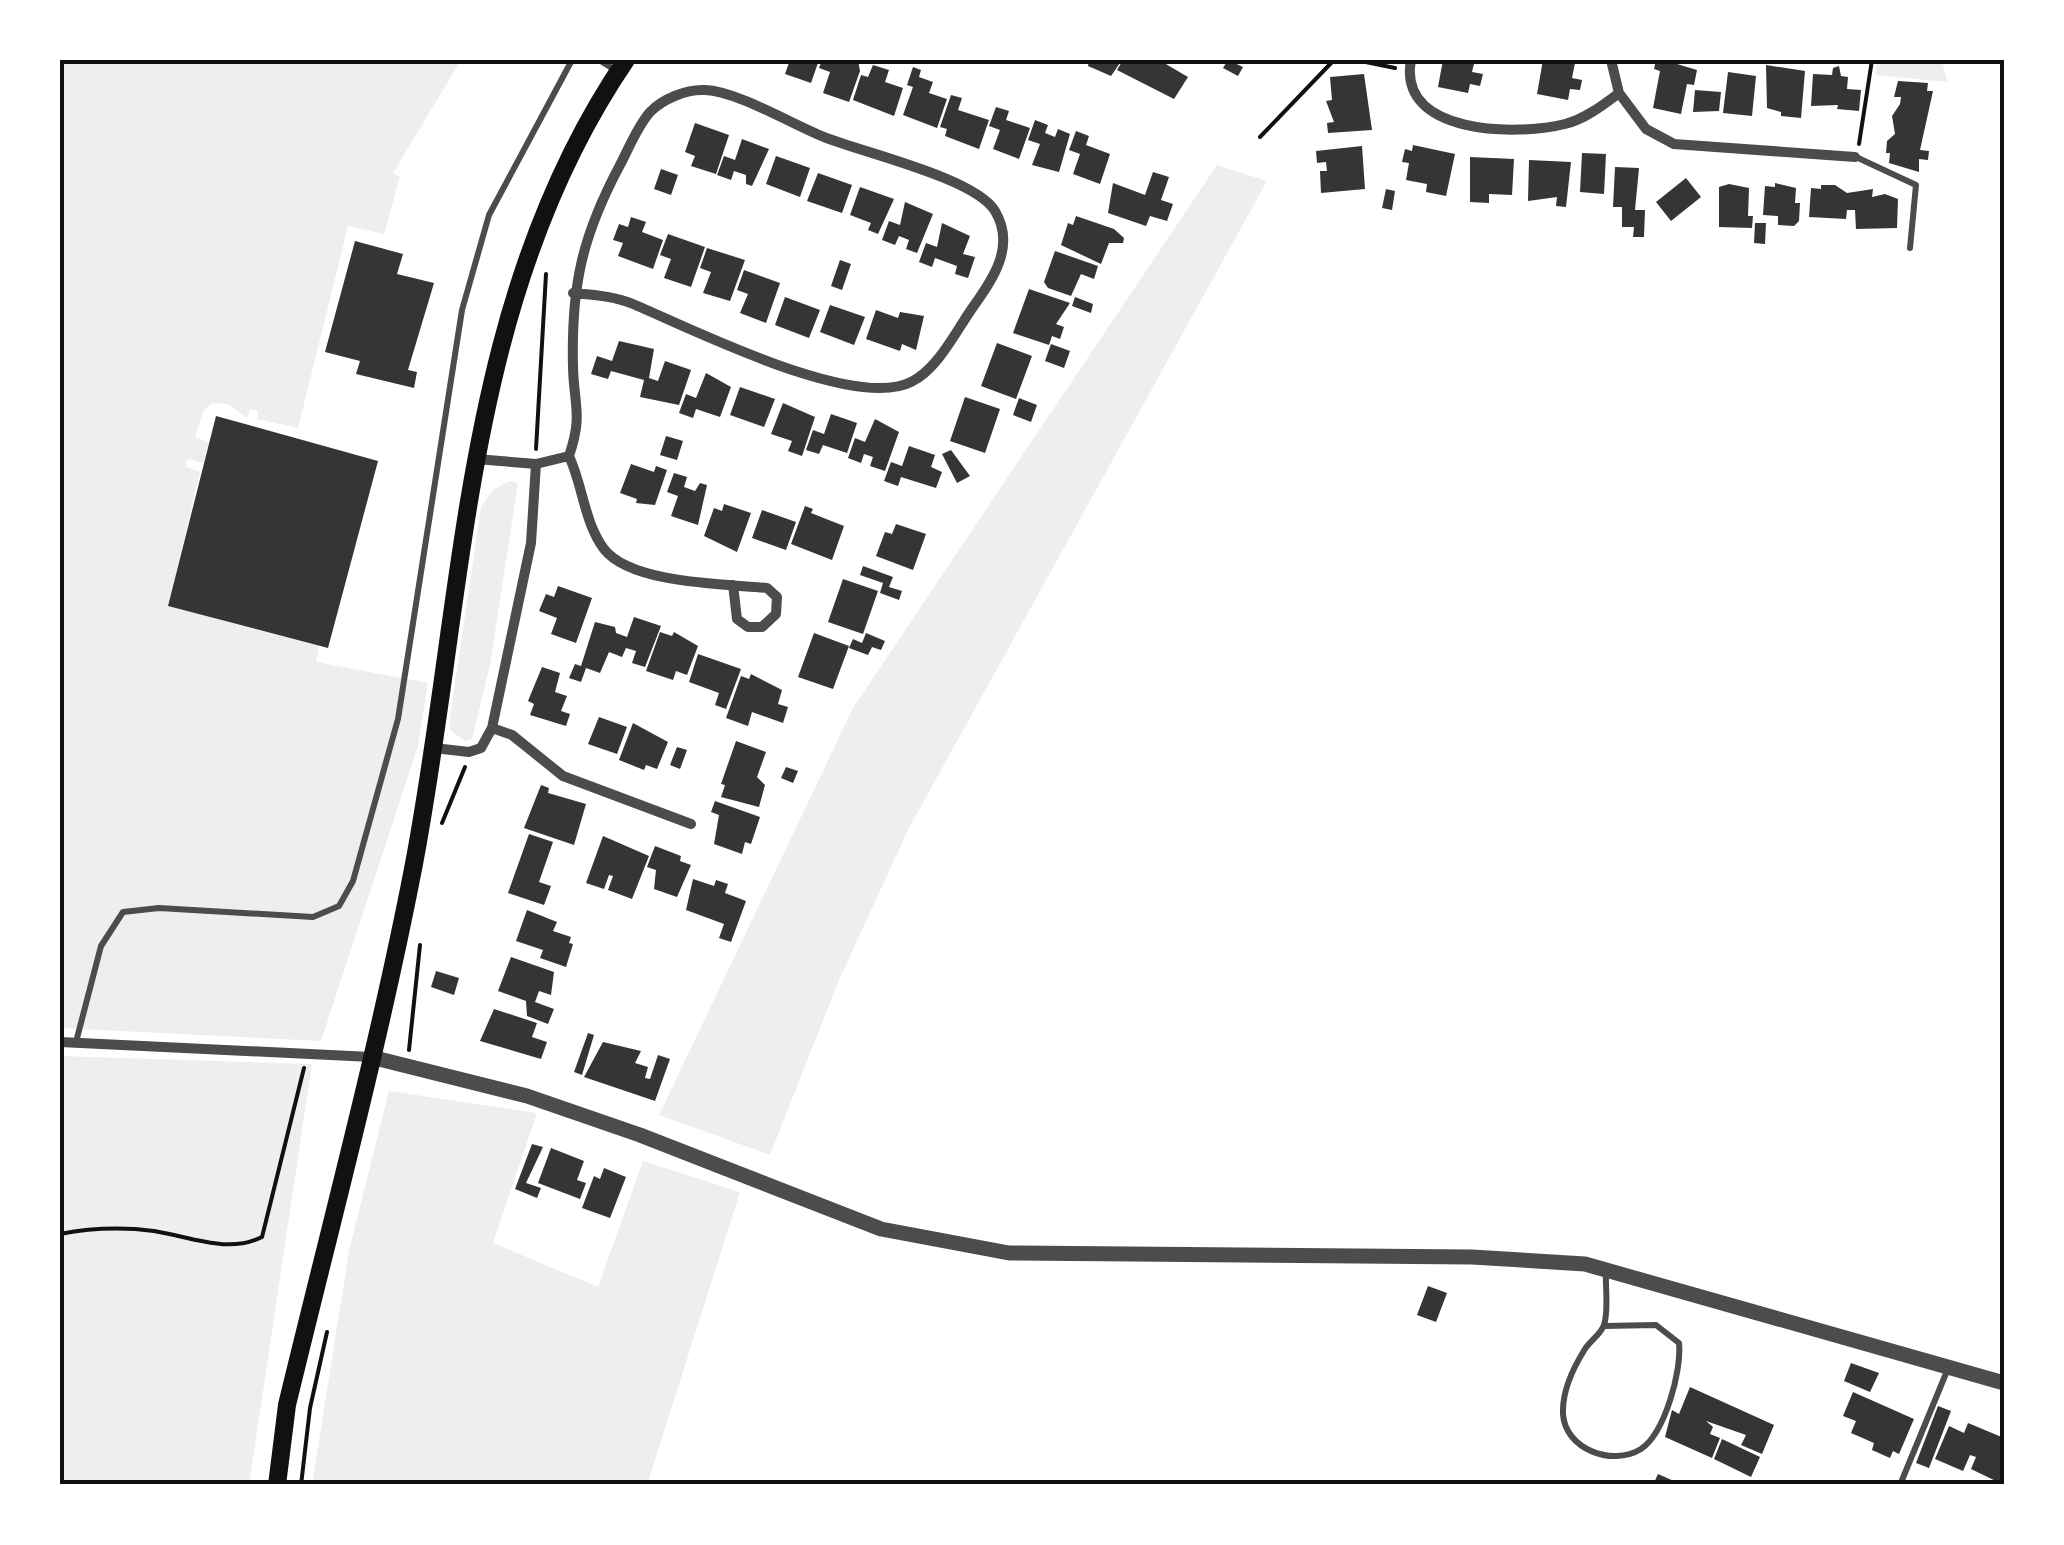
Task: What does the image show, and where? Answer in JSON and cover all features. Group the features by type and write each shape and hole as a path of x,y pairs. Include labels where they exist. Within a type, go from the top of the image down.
{"main road":[{"path":"277,1485 287,1405 413,871 475,459 502,331 525,258 557,182 622,66"}],"street":[{"path":"1611,60 1619,93 1646,129 1674,144 1855,156"},
{"path":"1410,65 1412,88 1424,107 1461,125 1491,129 1566,124 1619,93"},
{"path":"574,293 631,303 718,344 796,370 864,388 892,390 914,381 933,364 990,283 1002,260 1004,235 994,210 968,186 889,162 705,90 673,96 650,112 594,214 581,250 574,293 573,371 580,423 569,456 580,479 588,519 606,552 642,572 767,588 777,596 776,614 762,627 748,628 738,619 733,585"},
{"path":"475,459 536,464 569,456"},
{"path":"434,748 469,752 481,748 492,728 531,544 536,464"},
{"path":"492,728 512,736 563,776 691,824"},
{"path":"60,1042 371,1057 527,1096 640,1135 881,1229 939,1243 1009,1253 1472,1256 1606,1269 2004,1383"}],"lane":[{"path":"76,1044 101,946 122,912 159,908 313,917 338,906 353,880 398,719 462,310 488,216 572,60"},
{"path":"600,60 622,66"},
{"path":"1855,156 1868,167 1916,185 1910,248"},
{"path":"1604,1326 1656,1325 1678,1343 1681,1362 1654,1434 1642,1448 1610,1456 1570,1437 1563,1418 1564,1393 1574,1369 1604,1326 1606,1269"},
{"path":"1900,1485 1949,1366"}],"path":[{"path":"1260,137 1334,60"},
{"path":"1356,60 1410,65"},
{"path":"1855,156 1872,60"},
{"path":"60,1234 89,1228 151,1231 232,1246 262,1237 307,1052"}],"shaded area":[{"path":"60,60 461,60 393,173 400,177 384,234 348,226 298,428 257,419 258,411 250,409 247,418 228,404 212,403 203,412 195,437 209,442 203,463 188,459 185,466 200,472 168,606 319,646 316,662 428,683 418,746 321,1041 60,1028"},
{"path":"1877,60 1942,60 1947,82 1876,75"},
{"path":"1217,165 1267,181 909,828 839,980 770,1155 659,1115 853,708"},
{"path":"509,481 518,483 490,665 472,739 465,741 450,730 450,718 481,507 493,490"},
{"path":"60,1056 312,1064 249,1485 60,1485"},
{"path":"389,1091 537,1113 493,1243 598,1287 643,1161 740,1192 647,1485 312,1485 349,1251"}],"building":[{"path":"790,60 819,60 811,83 785,74"},
{"path":"822,60 858,60 860,71 849,102 823,93 830,72 819,68"},
{"path":"1089,60 1122,60 1111,76 1088,66"},
{"path":"1123,60 1159,60 1188,77 1174,99 1117,70"},
{"path":"1228,60 1243,67 1238,76 1223,68"},
{"path":"1443,60 1475,60 1472,72 1483,74 1480,86 1470,84 1468,93 1438,87"},
{"path":"1543,60 1575,63 1572,78 1582,80 1580,90 1570,89 1568,100 1537,94"},
{"path":"1656,60 1678,60 1677,64 1697,70 1694,85 1687,84 1681,114 1653,108 1660,71 1654,69"},
{"path":"873,65 889,70 885,82 903,88 894,116 853,100 861,75 868,77"},
{"path":"1766,65 1805,71 1801,118 1781,116 1781,112 1767,108"},
{"path":"1839,66 1841,76 1848,77 1847,89 1861,90 1859,111 1837,109 1838,105 1811,106 1813,74 1832,75 1833,68"},
{"path":"913,67 921,70 919,77 933,82 929,93 947,99 937,128 903,115 913,87 907,85"},
{"path":"1728,72 1756,76 1752,116 1723,113"},
{"path":"1364,74 1372,130 1328,133 1327,123 1334,122 1326,101 1332,100 1330,77"},
{"path":"1898,81 1928,83 1927,91 1933,91 1920,150 1929,151 1928,160 1919,159 1919,172 1889,163 1890,153 1886,153 1887,141 1895,134 1892,116 1900,104 1901,97 1894,97"},
{"path":"1695,90 1721,92 1719,111 1693,112"},
{"path":"951,95 962,98 958,110 989,120 979,149 945,136 947,129 940,127"},
{"path":"996,107 1009,111 1006,120 1030,128 1019,159 993,149 1000,130 989,126"},
{"path":"1035,120 1048,125 1045,133 1055,137 1058,129 1070,134 1059,172 1032,165 1040,144 1028,140"},
{"path":"695,123 729,135 716,174 691,166 695,156 685,152"},
{"path":"1076,131 1089,136 1086,145 1110,154 1100,184 1073,174 1080,154 1069,150"},
{"path":"742,139 769,149 752,186 746,184 746,175 734,171 731,180 717,175 724,156 735,160"},
{"path":"1413,145 1455,154 1446,196 1426,192 1427,184 1406,180 1409,163 1402,162 1405,149 1412,151"},
{"path":"1362,146 1365,189 1321,193 1320,171 1327,171 1326,162 1317,163 1316,151"},
{"path":"1582,153 1606,154 1604,194 1580,192"},
{"path":"776,156 810,168 800,197 766,184"},
{"path":"1470,157 1514,159 1512,195 1489,194 1489,203 1470,202"},
{"path":"1529,160 1571,162 1566,207 1556,206 1557,197 1528,201"},
{"path":"1615,167 1639,168 1635,210 1645,210 1644,237 1633,237 1634,227 1622,227 1622,207 1613,207"},
{"path":"661,169 678,175 671,195 654,189"},
{"path":"1153,172 1169,177 1161,200 1173,204 1167,221 1150,216 1146,226 1108,213 1113,183 1145,195"},
{"path":"818,173 852,185 842,213 807,201"},
{"path":"1686,178 1701,197 1671,221 1656,202"},
{"path":"1775,183 1796,188 1795,203 1800,203 1799,221 1794,226 1778,225 1778,216 1763,215 1765,186 1775,187"},
{"path":"1729,184 1749,188 1748,216 1753,216 1752,228 1719,227 1719,187"},
{"path":"1821,185 1835,185 1847,193 1873,189 1872,197 1885,194 1898,199 1897,228 1856,229 1855,210 1847,210 1846,219 1809,217 1811,188 1821,189"},
{"path":"860,187 894,199 878,234 868,230 871,223 850,215"},
{"path":"1386,189 1395,191 1392,210 1382,208"},
{"path":"905,202 933,214 917,253 906,249 909,240 899,236 895,245 882,240 889,221 900,225"},
{"path":"1076,216 1114,229 1124,238 1123,243 1109,243 1101,264 1061,245 1068,223 1073,225"},
{"path":"631,217 646,222 642,232 663,240 653,269 618,256 623,243 613,240 619,224 628,227"},
{"path":"942,223 970,236 963,254 975,257 968,278 955,274 957,266 935,258 932,267 919,262 926,243 937,247"},
{"path":"1755,223 1766,223 1765,244 1754,243"},
{"path":"668,234 705,247 691,287 664,278 671,259 660,255"},
{"path":"355,241 403,254 397,274 434,283 408,370 417,372 414,388 356,374 360,361 325,352"},
{"path":"707,248 745,260 730,301 703,293 711,272 700,268"},
{"path":"1055,251 1098,266 1094,279 1081,274 1071,296 1048,288 1044,282"},
{"path":"840,260 851,264 842,290 831,286"},
{"path":"744,270 780,283 766,323 740,313 748,294 737,290"},
{"path":"1029,289 1070,303 1056,324 1064,327 1060,339 1052,336 1049,345 1013,333"},
{"path":"785,297 820,310 809,338 775,325"},
{"path":"1075,297 1093,304 1091,313 1072,306"},
{"path":"830,305 865,317 854,345 820,332"},
{"path":"876,310 898,318 900,312 924,316 916,350 902,344 900,351 866,339"},
{"path":"619,341 654,349 649,378 658,381 665,361 691,370 679,405 640,397 644,380 611,371 608,379 591,374 597,356 612,361"},
{"path":"997,343 1032,356 1016,399 981,386"},
{"path":"1051,344 1070,351 1064,368 1045,361"},
{"path":"706,373 731,387 720,417 696,409 693,418 679,413 686,394 696,398"},
{"path":"740,387 775,399 764,427 730,415"},
{"path":"965,397 1000,409 985,453 950,441"},
{"path":"1019,398 1037,405 1031,422 1013,415"},
{"path":"783,403 815,417 802,456 788,451 792,441 771,434"},
{"path":"831,414 857,423 847,453 823,445 819,454 806,450 813,430 824,434"},
{"path":"216,416 378,461 328,648 168,606"},
{"path":"875,419 899,432 885,471 870,466 873,457 864,454 861,463 848,458 855,438 865,442"},
{"path":"666,436 683,441 677,460 660,455"},
{"path":"909,446 935,455 931,467 942,472 936,488 901,477 898,486 884,481 891,462 902,466"},
{"path":"951,450 970,476 957,483 942,454"},
{"path":"631,464 654,472 656,466 667,470 655,505 636,503 637,499 620,493"},
{"path":"674,473 687,477 684,487 695,491 700,483 707,485 698,525 671,516 678,496 667,492"},
{"path":"724,504 751,513 737,552 704,536 714,508 722,511"},
{"path":"805,506 813,509 811,513 844,526 832,560 791,544"},
{"path":"762,510 796,522 786,550 752,538"},
{"path":"896,524 926,534 913,570 876,556 885,532 892,534"},
{"path":"863,566 893,577 889,587 902,591 899,600 880,593 883,583 860,575"},
{"path":"843,579 878,591 863,634 828,622"},
{"path":"558,586 592,598 576,643 551,634 557,618 539,611 546,594 554,597"},
{"path":"634,617 661,626 645,667 632,663 636,651 626,648 622,657 609,652 600,673 586,668 581,682 569,678 575,664 581,666 595,622 615,627 616,633 627,637"},
{"path":"660,632 672,636 674,632 698,646 687,675 676,671 673,680 646,671"},
{"path":"814,633 849,646 833,689 798,677"},
{"path":"866,633 885,641 881,650 872,647 868,655 849,648 853,639 862,643"},
{"path":"698,654 741,669 726,709 715,705 719,693 689,682"},
{"path":"542,667 560,673 555,692 567,696 561,711 570,714 566,726 530,715 534,704 528,701"},
{"path":"751,674 782,690 778,704 788,707 783,723 752,712 748,726 726,718 741,676 749,679"},
{"path":"599,717 627,727 617,754 588,744"},
{"path":"633,723 668,742 657,769 646,765 644,770 619,760"},
{"path":"736,741 766,752 757,777 765,785 759,807 721,797 725,785 721,784"},
{"path":"677,747 687,750 680,769 670,765"},
{"path":"786,767 798,771 793,783 781,778"},
{"path":"541,785 549,788 548,793 586,804 574,845 524,828"},
{"path":"715,801 760,817 751,844 745,842 742,854 714,844 719,815 711,812"},
{"path":"529,834 553,842 539,882 551,886 544,905 508,893"},
{"path":"603,836 649,856 632,899 608,890 613,876 609,875 604,889 586,883"},
{"path":"655,846 681,856 680,861 691,865 677,897 654,889 656,870 647,867"},
{"path":"693,879 714,886 716,880 728,884 725,893 746,901 731,942 719,938 724,924 686,910"},
{"path":"527,910 557,922 553,931 571,937 569,943 573,944 566,967 540,958 543,950 516,941"},
{"path":"511,957 554,972 551,995 539,991 535,1002 554,1009 548,1024 527,1016 526,1001 498,991"},
{"path":"436,971 459,978 454,995 431,987"},
{"path":"494,1009 537,1023 532,1037 547,1042 541,1059 480,1041"},
{"path":"588,1033 594,1035 582,1075 574,1072"},
{"path":"603,1042 641,1051 635,1063 648,1067 645,1078 650,1079 658,1055 670,1059 655,1101 584,1077"},
{"path":"532,1144 543,1147 526,1183 541,1188 537,1198 515,1189"},
{"path":"551,1148 584,1161 577,1180 586,1183 580,1199 538,1183"},
{"path":"604,1168 626,1177 610,1218 582,1208 594,1176 600,1179"},
{"path":"1428,1286 1447,1293 1436,1322 1417,1315"},
{"path":"1851,1363 1879,1373 1870,1392 1844,1381"},
{"path":"1690,1387 1774,1425 1762,1454 1741,1445 1746,1435 1706,1421 1713,1427 1710,1434 1720,1438 1712,1458 1665,1437 1672,1410 1679,1414"},
{"path":"1853,1392 1914,1419 1899,1454 1893,1451 1890,1458 1872,1450 1874,1443 1851,1433 1856,1421 1843,1416"},
{"path":"1938,1406 1951,1411 1929,1468 1916,1463"},
{"path":"1968,1423 2004,1438 2002,1484 1971,1469 1976,1457 1970,1455 1963,1471 1935,1459 1949,1426 1964,1433"},
{"path":"1722,1439 1760,1457 1751,1477 1714,1459"},
{"path":"1658,1474 1683,1485 1653,1485"}]}
